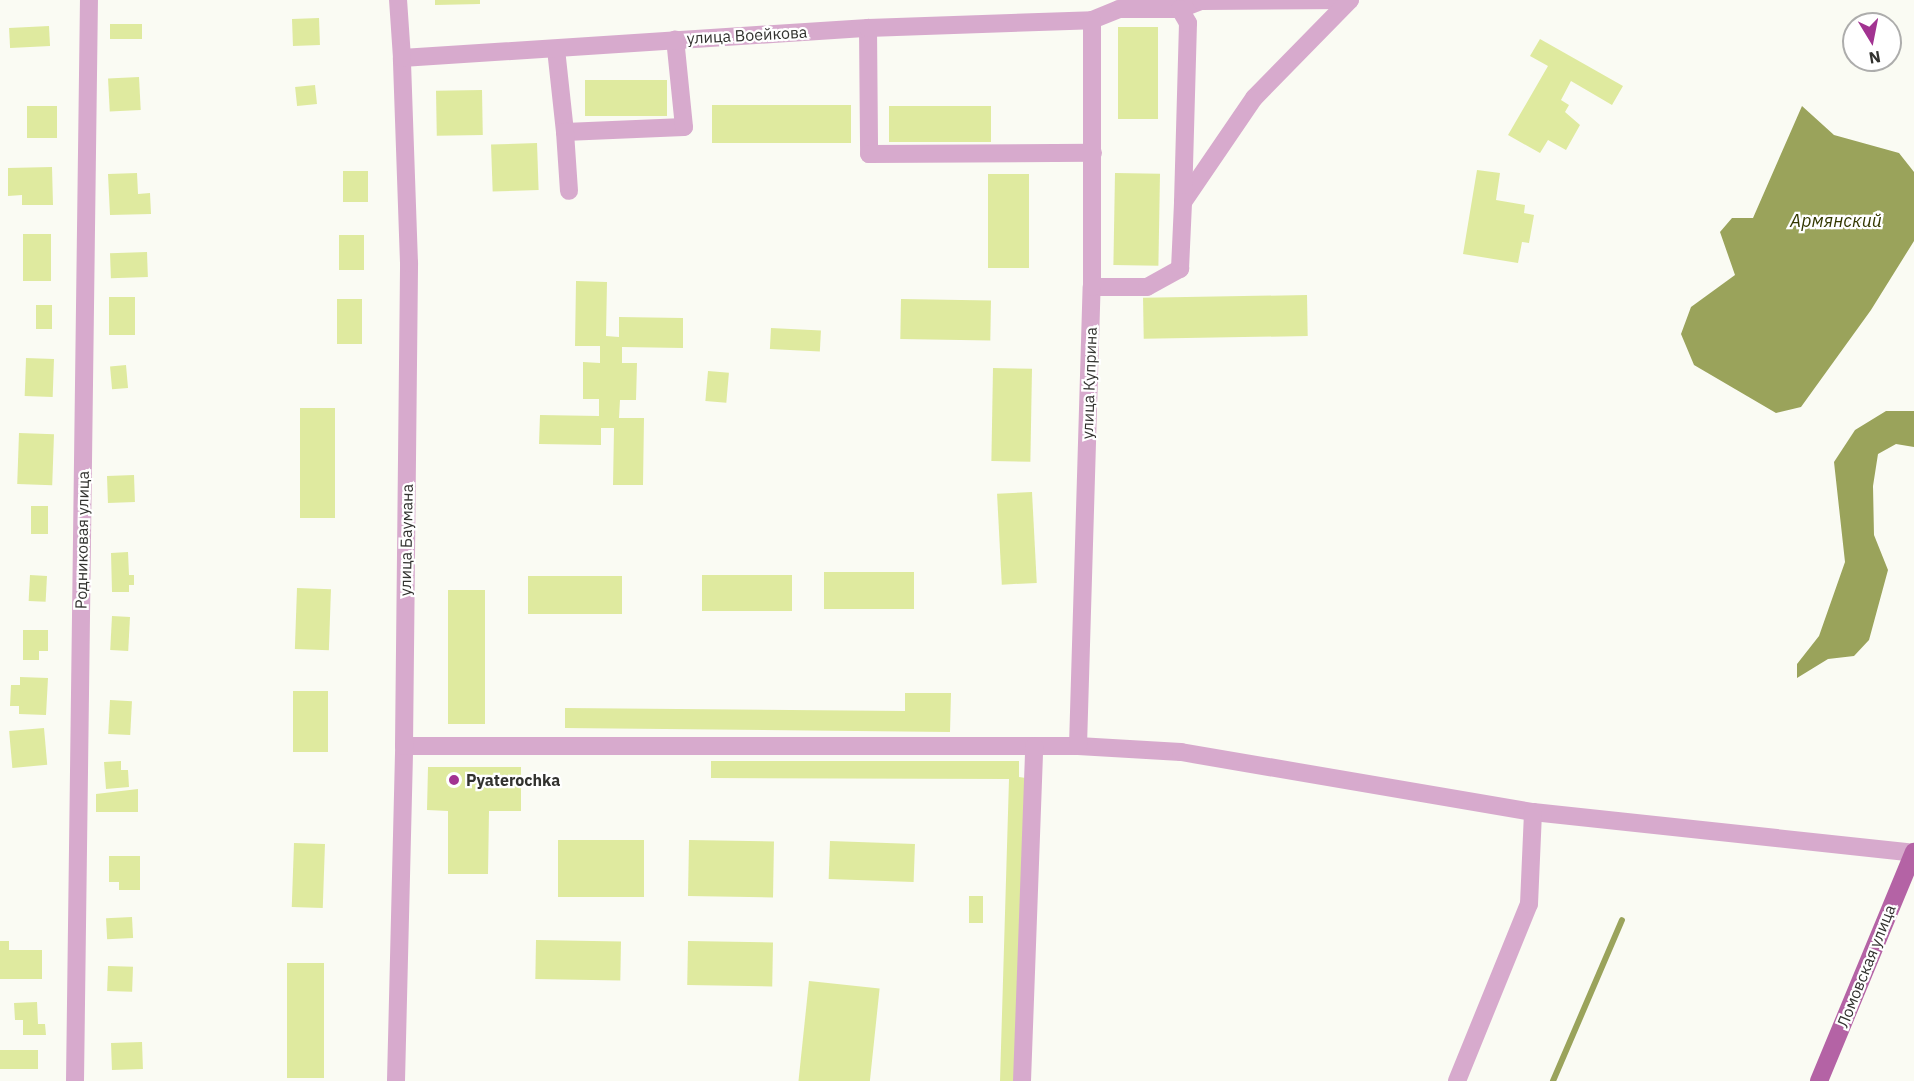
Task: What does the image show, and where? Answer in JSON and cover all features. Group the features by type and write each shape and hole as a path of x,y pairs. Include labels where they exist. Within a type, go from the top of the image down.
{"main road":[{"name":"Ломовская улица","path":"1819,1081 1914,853"}],"street":[{"name":"Родниковая улица","path":"75,1081 88,0"},
{"name":"улица Баумана","path":"396,1081 404,746 409,263 398,0"},
{"name":"улица Воейкова","path":"402,58 868,28 1092,20 1119,9 1180,9 1201,1 1350,0 1254,98 1183,202"},
{"path":"1092,287 1147,287 1180,269 1188,23 1180,9"},
{"name":"улица Куприна","path":"1078,746 1092,287 1092,20"},
{"path":"868,28 869,154 1093,153"},
{"path":"565,132 684,127 675,39"},
{"path":"556,49 569,191"},
{"path":"404,746 1078,746 1181,752 1533,812 1914,853"},
{"path":"1022,1081 1034,746"},
{"path":"1457,1081 1529,904 1533,812"}],"water":[{"name":"Армянский","path":"1802,106 1834,135 1899,153 1914,172 1914,241 1871,310 1801,407 1776,413 1694,365 1681,334 1691,307 1735,275 1720,232 1732,218 1753,218"},
{"path":"1886,411 1914,411 1914,447 1896,444 1878,454 1873,486 1874,535 1888,570 1869,640 1854,656 1828,659 1797,678 1797,664 1819,636 1845,562 1834,462 1855,430"}],"building":[{"path":"435,0 480,0 480,4 435,5"},
{"path":"319,18 320,45 293,46 292,19"},
{"path":"110,24 142,24 142,39 110,39"},
{"path":"49,26 50,46 10,48 9,28"},
{"path":"1118,27 1158,27 1158,119 1118,119"},
{"path":"1540,39 1623,86 1612,105 1571,81 1561,100 1569,105 1565,112 1580,125 1566,150 1548,140 1540,153 1508,135 1548,66 1530,56"},
{"path":"139,77 141,110 110,112 108,79"},
{"path":"585,80 667,80 667,116 585,116"},
{"path":"315,85 317,104 297,106 295,87"},
{"path":"482,90 483,135 437,136 436,91"},
{"path":"712,105 851,105 851,143 712,143"},
{"path":"27,106 57,106 57,138 27,138"},
{"path":"889,106 991,106 991,142 889,142"},
{"path":"537,143 539,190 493,192 491,145"},
{"path":"52,167 53,205 22,205 22,195 8,196 8,168"},
{"path":"1477,170 1500,173 1496,200 1525,205 1524,213 1534,215 1529,243 1522,242 1518,263 1463,254"},
{"path":"343,171 368,171 368,202 343,202"},
{"path":"137,173 138,194 150,193 151,214 110,215 108,174"},
{"path":"1115,173 1160,174 1158,266 1113,265"},
{"path":"988,174 1029,174 1029,268 988,268"},
{"path":"23,234 51,234 51,281 23,281"},
{"path":"339,235 364,235 364,270 339,270"},
{"path":"147,252 148,277 111,278 110,253"},
{"path":"576,281 607,282 606,336 619,337 619,317 683,318 683,348 622,347 622,363 637,363 636,400 620,400 619,418 644,418 643,485 613,485 614,428 601,428 601,445 539,444 540,415 599,416 599,399 583,399 583,362 600,363 600,346 575,346"},
{"path":"1307,295 1308,336 1144,339 1143,298"},
{"path":"109,297 135,297 135,335 109,335"},
{"path":"337,299 362,299 362,344 337,344"},
{"path":"901,299 991,301 990,341 900,339"},
{"path":"36,305 52,305 52,329 36,329"},
{"path":"771,328 821,331 820,352 770,349"},
{"path":"26,358 54,359 53,397 25,396"},
{"path":"126,365 128,388 112,389 110,366"},
{"path":"993,368 1032,369 1030,462 991,461"},
{"path":"708,371 729,373 726,403 705,401"},
{"path":"300,408 335,408 335,518 300,518"},
{"path":"19,433 54,434 52,485 17,484"},
{"path":"134,475 135,502 108,503 107,476"},
{"path":"1032,492 1037,583 1002,585 997,494"},
{"path":"31,506 48,506 48,534 31,534"},
{"path":"128,552 129,575 134,575 134,585 129,585 129,592 112,592 111,553"},
{"path":"824,572 914,572 914,609 824,609"},
{"path":"30,575 47,576 46,602 29,601"},
{"path":"702,575 792,575 792,611 702,611"},
{"path":"528,576 622,576 622,614 528,614"},
{"path":"297,588 331,589 329,650 295,649"},
{"path":"448,590 485,590 485,724 448,724"},
{"path":"112,616 130,617 128,651 110,650"},
{"path":"23,630 48,630 48,651 39,651 39,660 23,660"},
{"path":"20,677 48,678 46,715 19,714 19,706 10,706 11,685 20,685"},
{"path":"293,691 328,691 328,752 293,752"},
{"path":"905,693 951,693 950,732 565,728 565,708 905,711"},
{"path":"110,700 132,701 130,735 108,734"},
{"path":"44,728 47,765 12,768 9,731"},
{"path":"121,761 121,770 128,770 129,787 106,789 104,762"},
{"path":"711,761 1019,761 1019,777 1026,778 1017,1081 1000,1081 1009,779 711,778"},
{"path":"428,767 521,767 521,811 489,811 488,874 448,874 448,811 427,810"},
{"path":"138,789 138,812 96,812 96,794"},
{"path":"558,840 644,840 644,897 558,897"},
{"path":"689,840 774,841 773,897 688,896"},
{"path":"830,841 915,844 914,882 829,879"},
{"path":"294,843 325,844 323,908 292,907"},
{"path":"109,856 140,856 140,890 119,890 119,882 109,882"},
{"path":"969,896 983,896 983,923 969,923"},
{"path":"132,917 133,938 107,939 106,918"},
{"path":"536,940 621,941 620,980 535,979"},
{"path":"0,941 9,941 9,950 42,950 42,979 0,979"},
{"path":"688,941 773,942 772,986 687,985"},
{"path":"287,963 324,963 324,1078 287,1078"},
{"path":"108,966 133,967 132,992 107,991"},
{"path":"809,981 880,988 870,1081 798,1081"},
{"path":"37,1002 38,1024 45,1024 46,1035 23,1035 23,1020 15,1020 14,1003"},
{"path":"142,1042 143,1069 112,1070 111,1043"},
{"path":"0,1050 38,1050 38,1069 0,1069"}],"waterway":[{"path":"1553,1081 1622,920"}],"place":[{"name":"Pyaterochka","path":"454,780"}]}
